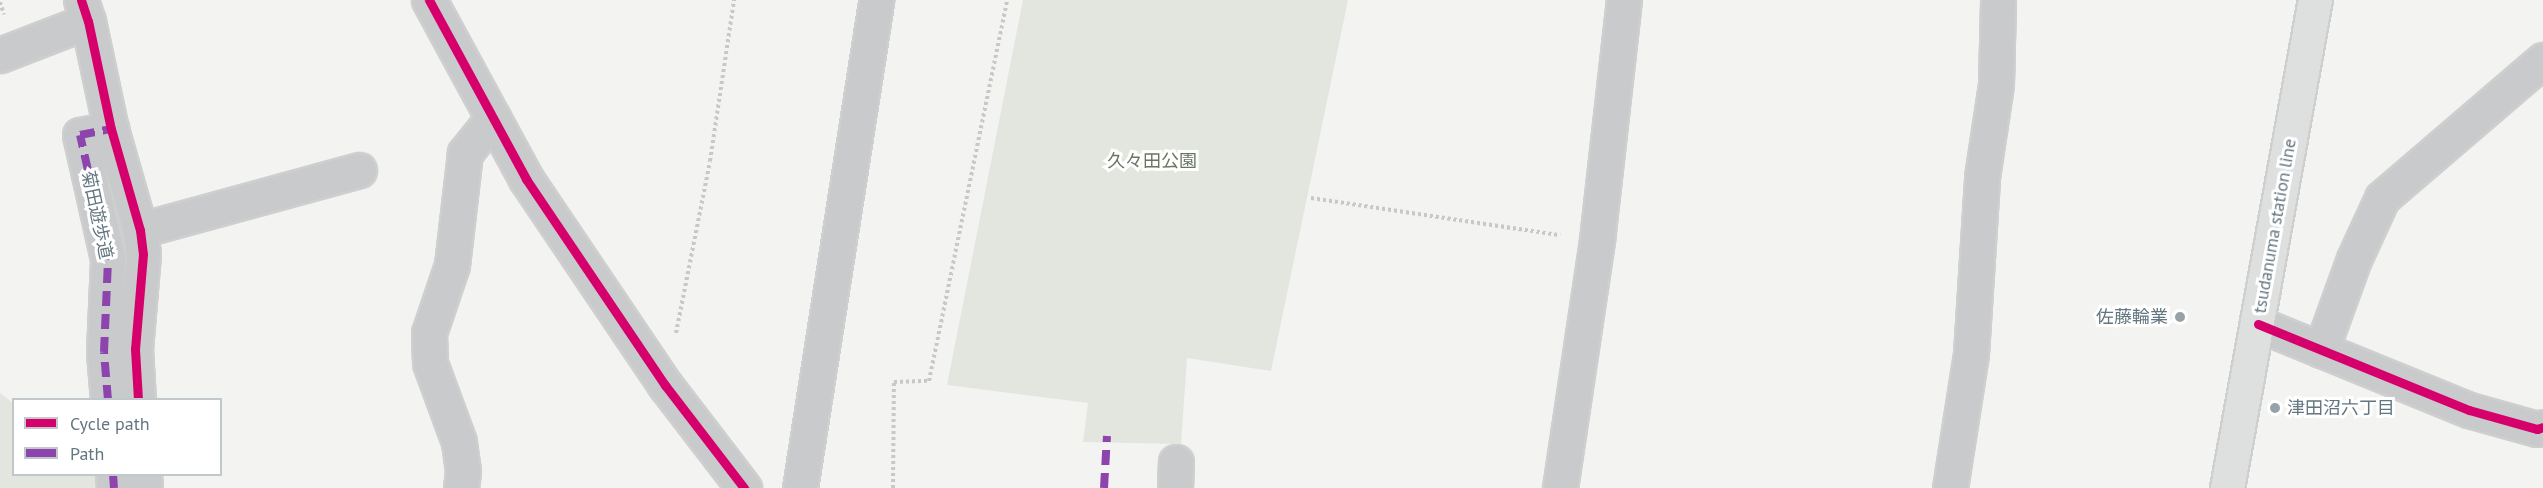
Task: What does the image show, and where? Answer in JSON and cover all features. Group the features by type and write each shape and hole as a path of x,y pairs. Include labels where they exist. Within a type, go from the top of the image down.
{"main road":[{"name":"tsudanuma station line","path":"2227,488 2315,0"}],"street":[{"path":"429,0 526,179 665,385 744,488"},
{"path":"800,488 876,0"},
{"path":"1560,488 1597,240 1624,0"},
{"path":"1950,488 1971,354 1982,177 1996,84 1998,0"},
{"path":"0,55 84,10 111,129 140,230 142,255 135,349 138,398"},
{"path":"2321,350 2354,259 2382,198 2543,60"},
{"path":"461,488 463,471 459,442 430,363 429,333 452,265 465,153 493,118"},
{"name":"菊田遊歩道","path":"108,398 104,352 108,259 80,135 111,129"},
{"path":"140,230 358,170"},
{"path":"2258,324 2469,410 2537,429 2543,427"}],"path":[{"path":"665,385 710,160 734,0"},
{"path":"893,488 894,382 929,381 1007,0"},
{"path":"1311,198 1597,240"}],"green space":[{"name":"久々田公園","path":"1023,0 1348,0 1271,371 1187,358 1181,444 1083,442 1088,403 947,385"},
{"path":"0,393 12,402 12,476 129,476 130,488 0,488"}],"marked path":[{"path":"108,398 104,352 108,259 80,135 111,129"},
{"path":"1104,488 1107,436"},
{"path":"113,476 114,488"}],"cycle path":[{"path":"81,0 88,21 111,129 140,230 143,254 135,349 138,398"},
{"path":"429,0 526,179 665,385 744,488"},
{"path":"2258,324 2469,410 2537,429 2543,427"}],"place":[{"name":"佐藤輪業","path":"2180,317"},
{"name":"津田沼六丁目","path":"2275,408"}]}
